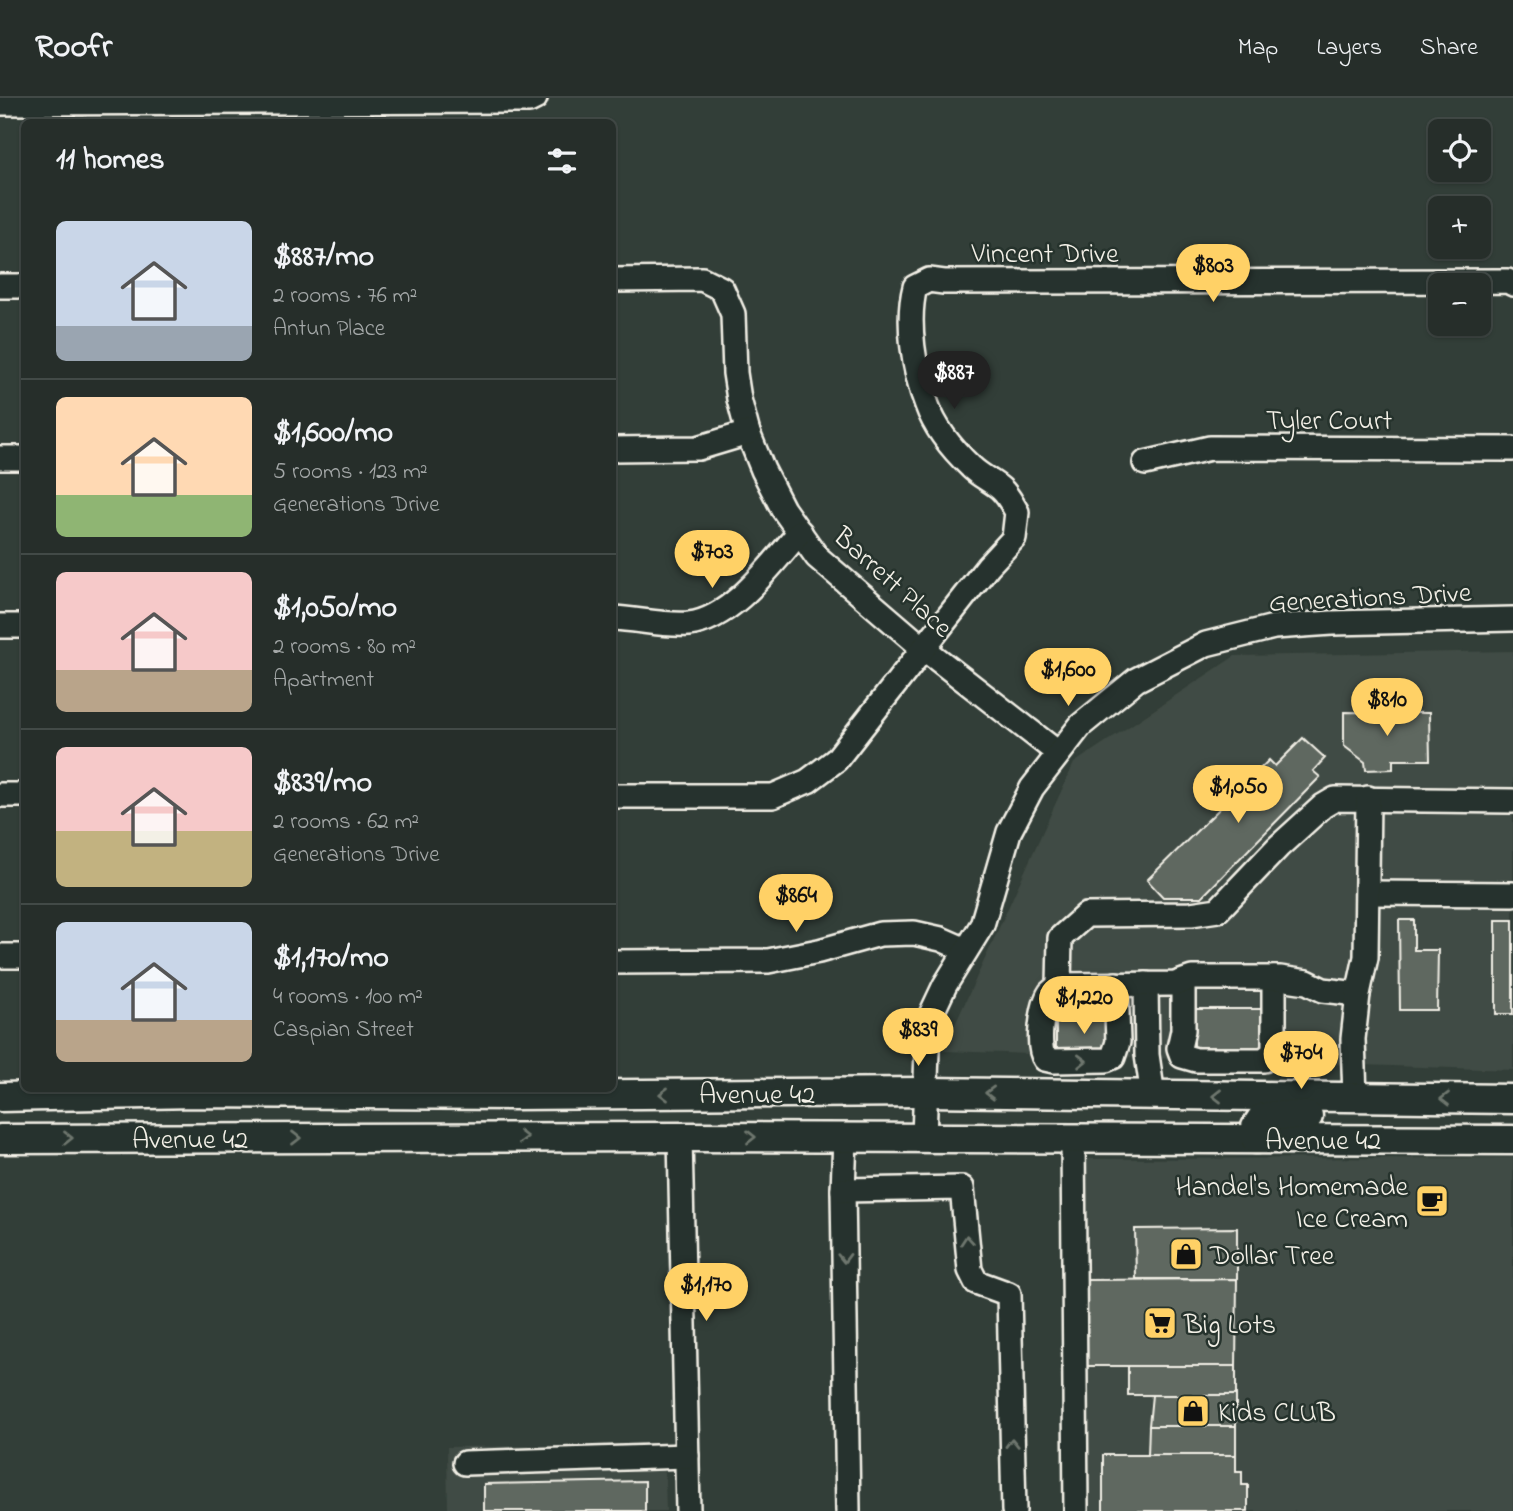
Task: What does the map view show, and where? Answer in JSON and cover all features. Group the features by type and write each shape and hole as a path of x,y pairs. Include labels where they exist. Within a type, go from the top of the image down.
{"main road":[{"name":"Avenue 42","path":"0,1097 180,1092"},
{"name":"Avenue 42","path":"294,1092 528,1095 926,1092 1513,1099"},
{"path":"1006,1139 1054,1123 1139,1122 1148,1118 1152,1110 1153,1096"},
{"path":"1256,1139 1256,1127 1262,1118 1276,1115 1380,1116 1411,1098"},
{"name":"Avenue 42","path":"0,1139 680,1137 1513,1140"}],"street":[{"path":"0,103 160,100 529,102 535,98"},
{"name":"Barrett Place","path":"616,280 702,279 722,289 733,314 737,386 748,433 783,509 817,557 923,648 1058,753"},
{"name":"Vincent Drive","path":"923,648 988,566 1014,538 1017,512 1003,491 972,469 953,447 938,428 926,405 911,331 910,305 915,287 929,280 1508,281 1513,284"},
{"path":"0,286 21,286"},
{"path":"616,449 698,448 748,433"},
{"name":"Tyler Court","path":"1145,463 1210,448 1513,449"},
{"path":"0,458 21,458"},
{"path":"616,619 659,624 691,624 713,615 741,598 800,532"},
{"name":"Generations Drive","path":"924,1138 928,1021 945,985 982,925 1009,832 1032,788 1081,725 1136,680 1206,644 1297,625 1513,619"},
{"path":"0,626 21,626"},
{"path":"616,796 773,796 808,781 836,760 923,648"},
{"path":"0,796 21,796"},
{"path":"1355,1097 1353,1039 1357,994 1366,957 1368,798"},
{"path":"1059,985 1060,938 1086,915 1191,914 1218,910 1278,847 1323,806 1335,799 1513,800"},
{"path":"1368,893 1513,894"},
{"path":"616,962 768,961 819,951 880,934 914,933 941,939 966,950"},
{"path":"0,956 21,956"},
{"path":"1116,984 1118,1042 1113,1057 1106,1060 1045,1059 1039,1046 1047,1001 1051,992 1059,985 1116,984 1175,984 1192,978 1274,978 1307,982 1323,990 1357,994"},
{"path":"1183,982 1183,1030 1179,1048 1182,1056 1196,1060 1264,1060 1274,1052 1274,978"},
{"path":"1146,984 1147,1055 1153,1096"},
{"path":"680,1137 688,1511"},
{"path":"845,1138 843,1190 848,1511"},
{"path":"1073,1139 1076,1511"},
{"path":"843,1190 962,1188 970,1270 976,1282 1009,1294 1014,1511"},
{"path":"465,1463 687,1456"}],"shaded area":[{"path":"1513,651 1513,1070 943,1051 1074,763 1235,656"},
{"path":"1513,1158 1513,1511 1070,1511 1064,1159"},
{"path":"664,1445 666,1511 448,1511 447,1447"}],"building":[{"path":"1344,712 1429,713 1430,760 1393,760 1393,769 1366,770 1365,762 1344,746"},
{"path":"1303,738 1325,758 1313,771 1320,777 1202,897 1163,897 1147,880 1269,760 1275,766"},
{"path":"1399,920 1414,920 1414,950 1438,950 1437,1010 1400,1010"},
{"path":"1496,920 1513,920 1513,1014 1496,1014"},
{"path":"1194,1009 1269,1009 1268,1055 1194,1055"},
{"path":"1056,1018 1115,1018 1109,1055 1056,1055"},
{"name":"Dollar Tree","path":"1237,1228 1237,1279 1136,1279 1135,1229"},
{"name":"Big Lots","path":"1237,1279 1236,1366 1084,1366 1084,1280"},
{"path":"1128,1366 1236,1366 1236,1395 1128,1395"},
{"name":"Kids CLUB","path":"1152,1395 1236,1395 1236,1426 1149,1426"},
{"path":"1149,1426 1236,1426 1236,1455 1148,1455"},
{"path":"1103,1455 1236,1455 1236,1471 1242,1471 1242,1485 1248,1485 1248,1511 1103,1511"},
{"path":"645,1481 645,1511 484,1511 484,1484"}],"place":[{"name":"Handel's Homemade Ice Cream","path":"1432,1201"},
{"name":"Dollar Tree","path":"1186,1254"},
{"name":"Big Lots","path":"1160,1323"},
{"name":"Kids CLUB","path":"1193,1411"}]}
